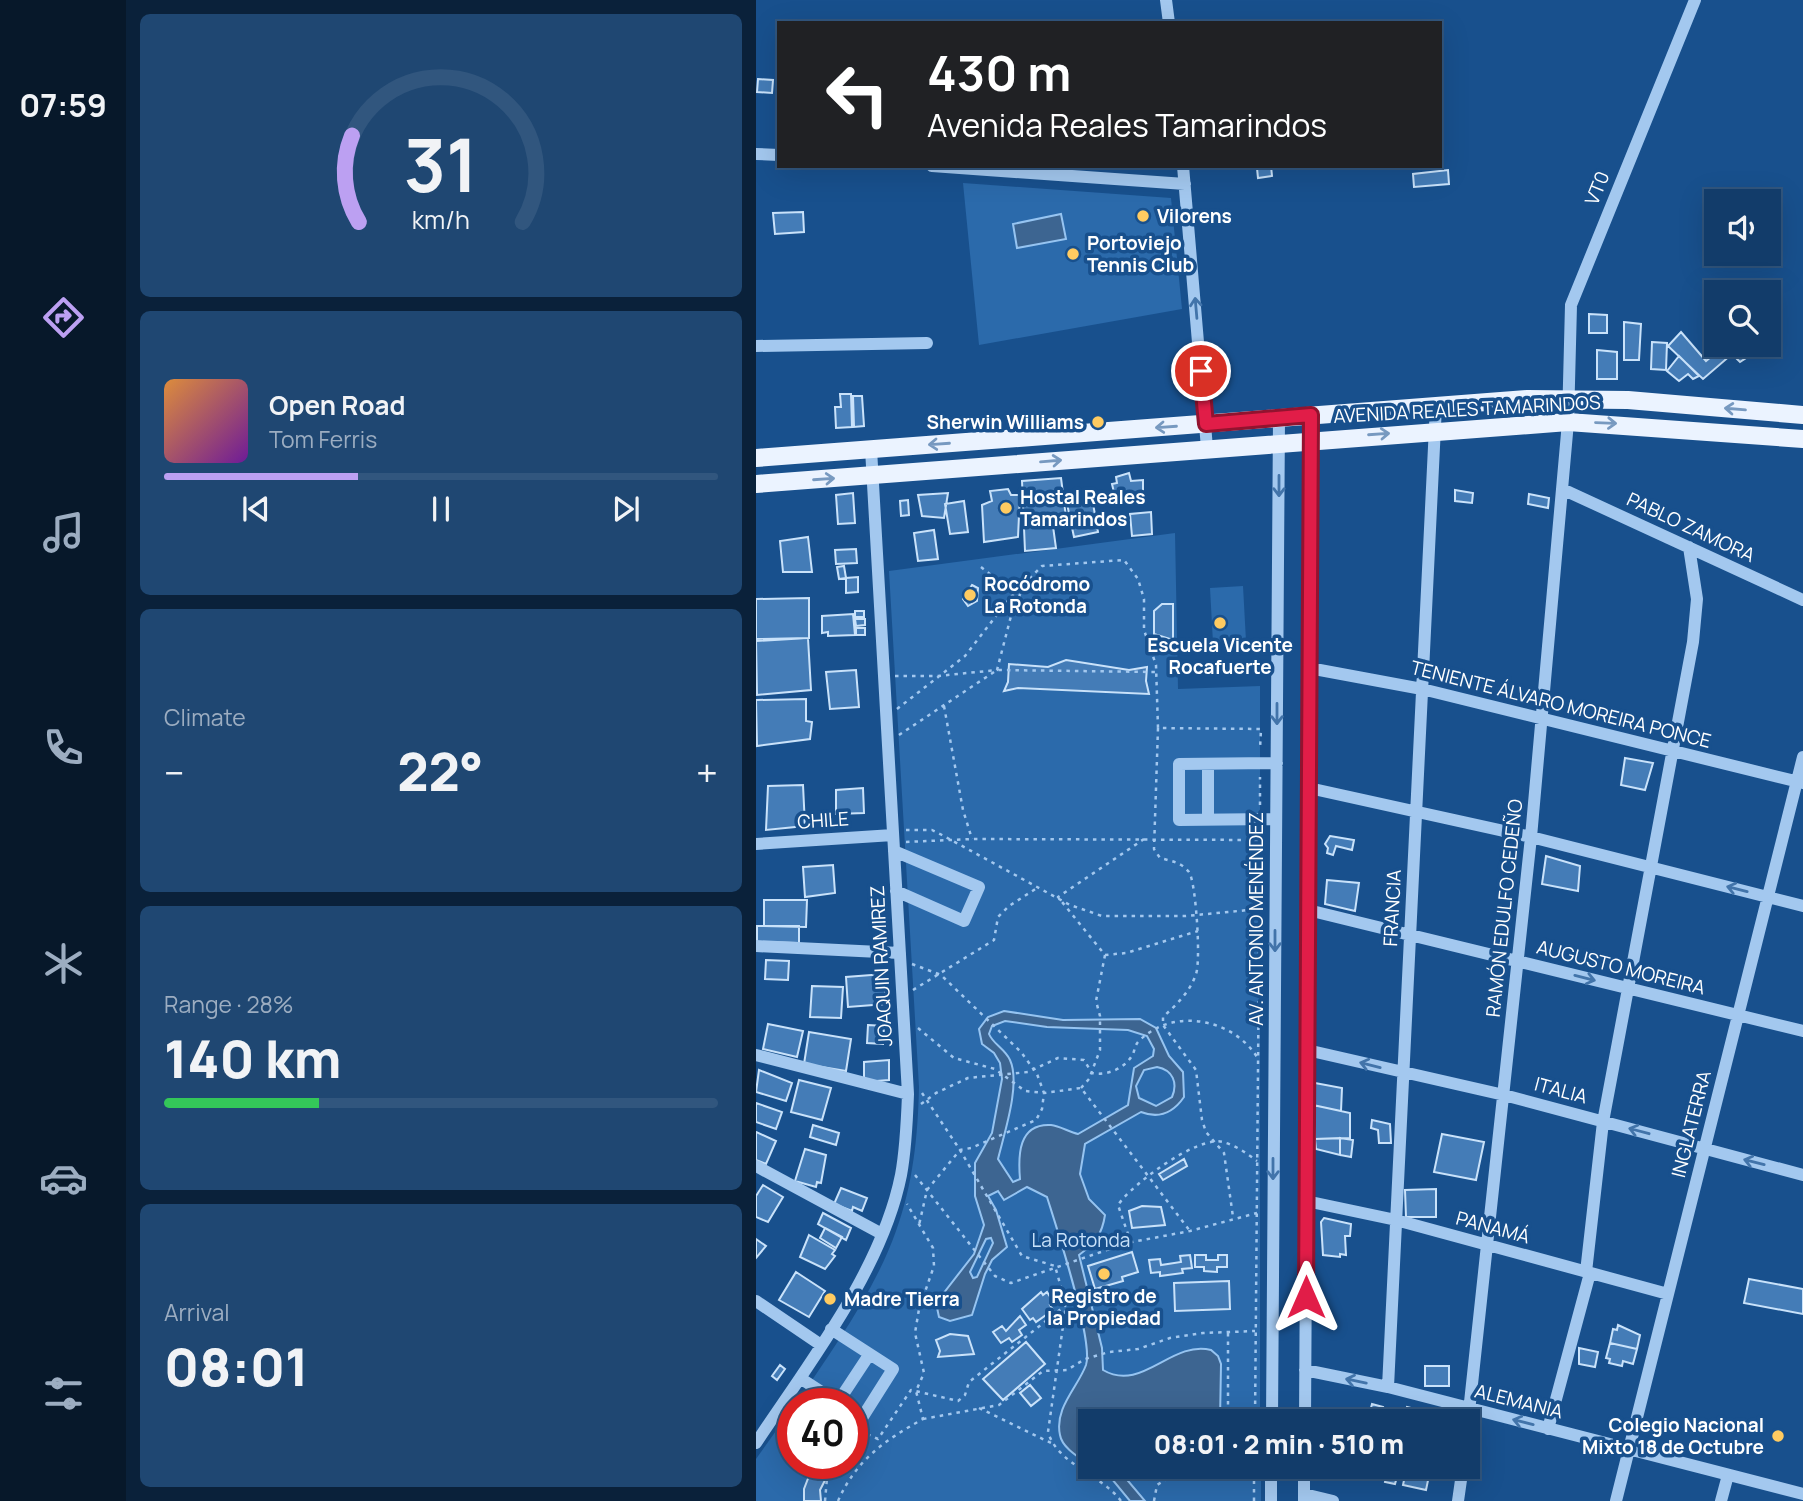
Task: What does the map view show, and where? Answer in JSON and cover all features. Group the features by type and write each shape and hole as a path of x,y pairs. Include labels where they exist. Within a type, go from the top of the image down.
{"main road":[{"name":"AVENIDA REALES TAMARINDOS","path":"756,458 1569,398 1628,400 1803,415"},
{"name":"AVENIDA REALES TAMARINDOS","path":"756,484 1311,439 1568,422 1803,439"}],"street":[{"path":"1166,0 1169,21"},
{"name":"VT0","path":"1569,398 1571,305 1695,0"},
{"path":"756,154 777,155"},
{"path":"960,168 1185,184"},
{"path":"1183,168 1207,448"},
{"path":"756,346 927,343"},
{"name":"RAMÓN EDULFO CEDEÑO","path":"1470,1409 1531,837 1569,398"},
{"name":"FRANCIA","path":"1388,1387 1436,406"},
{"path":"1305,1409 1311,415"},
{"name":"AV. ANTONIO MENÉNDEZ","path":"1272,1409 1279,418"},
{"name":"JOAQUIN RAMIREZ","path":"758,1435 831,1329 882,1234 901,1176 914,1091 900,953 896,891 898,840 871,449"},
{"name":"PABLO ZAMORA","path":"1562,489 1803,600"},
{"path":"1548,1429 1588,1273 1603,1122 1697,612 1689,547"},
{"name":"TENIENTE ÁLVARO MOREIRA PONCE","path":"1310,668 1422,689 1800,782"},
{"name":"INGLATERRA","path":"1616,1501 1768,897 1800,782 1803,757"},
{"path":"1276,819 1179,820 1179,764 1277,763"},
{"path":"1208,764 1208,820"},
{"path":"1309,788 1531,837 1803,906"},
{"path":"896,891 964,921 979,887 898,840"},
{"name":"CHILE","path":"756,844 898,840"},
{"name":"AUGUSTO MOREIRA","path":"1308,910 1803,1031"},
{"path":"756,946 900,953"},
{"name":"ITALIA","path":"1307,1049 1504,1095 1803,1175"},
{"path":"756,1055 914,1091"},
{"path":"756,1166 882,1234"},
{"name":"PANAMÁ","path":"1306,1200 1396,1220 1668,1294"},
{"path":"756,1301 821,1345"},
{"path":"831,1329 893,1370 868,1409"},
{"path":"848,1388 869,1354"},
{"name":"ALEMANIA","path":"1305,1370 1388,1387 1452,1409"},
{"path":"800,1377 816,1388"},
{"name":"ALEMANIA","path":"1480,1417 1548,1429 1803,1494"},
{"path":"1721,1501 1728,1475"},
{"path":"1271,1479 1271,1501"},
{"path":"1304,1479 1304,1497 1334,1501"},
{"path":"1458,1501 1461,1479"}],"path":[{"path":"897,710 965,656 1014,593 1042,566 1056,562 1124,560 1131,565 1139,579 1144,599 1144,630 1156,672 1158,728 1154,849 1160,858 1178,862 1191,876 1198,931 1198,970 1185,995 1163,1017 1163,1027 1196,1070 1202,1120 1206,1132 1223,1153 1233,1217"},
{"path":"981,567 1014,593"},
{"path":"898,736 997,670 1011,616 1025,582"},
{"path":"895,676 938,676 997,670 1156,672"},
{"path":"944,706 963,810 972,838"},
{"path":"1158,728 1261,729 1255,1409"},
{"path":"898,840 932,830 1037,888 1102,916 1196,915 1264,908 1262,1321"},
{"path":"1058,897 1144,839"},
{"path":"898,840 1260,840"},
{"path":"913,991 994,940 998,917 1009,906 1037,888"},
{"path":"1058,897 1105,955"},
{"path":"1105,955 1126,953 1198,931"},
{"path":"915,1026 954,1058 978,1062 1000,1073 1025,1091 1044,1093 1081,1088 1092,1073 1100,1049 1100,1016 1096,1001 1105,955"},
{"path":"911,964 941,975 983,1015 1021,1052 1033,1069 1044,1093 1042,1108 1036,1120 971,1149 960,1150 927,1190 919,1225"},
{"path":"1092,1073 1106,1074 1121,1066 1130,1059 1139,1041 1163,1027 1187,1022 1222,1026 1245,1042 1258,1059"},
{"path":"919,1107 926,1099 968,1078 1028,1072 1064,1059 1084,1060 1092,1073"},
{"path":"1081,1088 1190,1231"},
{"path":"914,1091 926,1099 960,1150 1022,1256 1055,1266"},
{"path":"1131,1243 1118,1205 1136,1184 1149,1174 1205,1142 1223,1141 1257,1161"},
{"path":"911,1171 995,1276 1011,1283 1093,1253 1256,1213"},
{"path":"905,1202 933,1248 934,1266 915,1333 924,1373 916,1391 923,1419"},
{"path":"1052,1443 1048,1432 1066,1305 1055,1266"},
{"path":"868,1434 878,1439 911,1390 958,1401 965,1395 969,1382 1066,1305"},
{"path":"838,1501 861,1462 883,1441 923,1419 999,1405 1043,1371 1058,1371 1109,1352 1138,1349 1170,1338 1203,1333 1255,1331"},
{"path":"1228,1333 1228,1409"},
{"path":"978,1408 1052,1443 1075,1465 1112,1490 1121,1501"},
{"path":"825,1501 827,1479"},
{"path":"1154,1501 1157,1485 1167,1479"},
{"path":"1254,1479 1254,1501"}],"green space":[{"name":"Portoviejo Tennis Club","path":"963,183 1171,198 1182,309 979,345"},
{"name":"La Rotonda","path":"1175,533 1178,689 1260,686 1260,1409 1078,1409 1078,1479 1261,1479 1261,1501 756,1501 756,1459 777,1429 777,1479 868,1479 868,1388 807,1388 852,1320 887,1254 902,1214 914,1160 919,1087 889,571"},
{"path":"1243,586 1246,641 1213,643 1210,588"}],"shaded area":[{"path":"1061,214 1066,239 1017,248 1013,224"},
{"path":"1004,1011 1063,1020 1140,1019 1156,1028 1169,1056 1183,1072 1184,1097 1170,1111 1160,1115 1141,1112 1085,1144 1080,1174 1089,1199 1105,1215 1097,1238 1079,1255 1102,1348 1103,1370 1117,1375 1131,1375 1183,1352 1211,1350 1218,1356 1221,1364 1220,1409 1078,1409 1078,1456 1064,1444 1060,1435 1060,1416 1086,1365 1085,1333 1047,1197 1027,1187 1004,1200 998,1191 988,1196 996,1210 1007,1247 992,1260 972,1315 950,1321 939,1317 936,1303 974,1254 984,1225 975,1196 975,1163 992,1133 1002,1079 1000,1063 994,1053 982,1044 979,1029 988,1017","holes":["1005,1021 1047,1027 1128,1030 1147,1036 1154,1049 1153,1056 1134,1068 1128,1105 1078,1134 1051,1125 1032,1129 1026,1135 1020,1151 1020,1179 1013,1182 998,1159 1013,1095 1013,1070 1008,1056 989,1034 992,1026","1157,1067 1173,1078 1174,1087 1172,1097 1156,1106 1139,1098 1136,1086 1144,1070","991,1238 993,1243 977,1277 973,1278 970,1272 986,1239"]},
{"path":"1112,1479 1126,1479 1145,1501 1130,1501"}],"building":[{"path":"758,79 773,80 772,93 757,92"},
{"path":"1257,168 1271,168 1272,176 1258,178"},
{"path":"1448,170 1449,184 1414,187 1413,174"},
{"path":"803,212 804,232 775,234 773,213"},
{"path":"1589,314 1607,315 1607,333 1589,333"},
{"path":"1624,322 1641,324 1639,360 1624,360"},
{"path":"1681,332 1706,361 1711,357 1729,357 1703,379 1668,346"},
{"path":"1652,342 1667,343 1666,370 1651,369"},
{"path":"1597,350 1617,352 1617,379 1597,379"},
{"path":"1679,356 1699,376 1693,379 1688,374 1679,381 1667,371"},
{"path":"840,394 851,394 852,427 836,428 835,407 841,407"},
{"path":"853,396 862,396 864,426 854,427"},
{"path":"1129,473 1131,481 1143,480 1143,501 1117,505 1112,484 1117,483 1116,477"},
{"path":"1061,478 1066,517 1052,519 1056,548 1025,551 1022,481"},
{"path":"1008,489 1011,495 1020,495 1018,537 984,542 982,505 992,501 990,491"},
{"path":"1455,490 1473,493 1472,503 1455,501"},
{"path":"1091,492 1098,532 1074,537 1066,499"},
{"path":"853,493 855,523 838,524 836,495"},
{"path":"948,493 944,518 922,516 918,495"},
{"path":"1529,494 1549,498 1548,508 1528,504"},
{"path":"908,500 909,515 901,516 900,501"},
{"path":"964,501 968,532 950,534 945,504"},
{"path":"1151,512 1152,534 1132,536 1130,514"},
{"path":"934,530 938,559 918,561 914,533"},
{"path":"808,537 812,572 783,572 780,541"},
{"path":"856,549 857,563 836,564 835,550"},
{"path":"844,566 846,578 839,579 837,567"},
{"path":"858,577 858,592 846,593 846,578"},
{"name":"Rocódromo La Rotonda","path":"972,585 978,588 977,601 968,606 963,599"},
{"path":"809,598 809,638 756,639 756,599"},
{"path":"1162,604 1173,604 1173,640 1154,634 1154,611"},
{"path":"855,611 864,611 864,617 855,617"},
{"path":"853,614 855,635 828,636 828,632 822,633 822,616"},
{"path":"855,619 865,619 865,625 856,626"},
{"path":"856,628 865,628 865,635 856,635"},
{"path":"808,638 811,690 757,695 756,641"},
{"path":"1066,660 1129,670 1147,667 1149,694 1018,688 1004,691 1008,682 1009,664 1048,667"},
{"path":"856,670 859,707 830,709 826,672"},
{"path":"806,699 806,721 812,722 810,739 757,746 756,700"},
{"path":"1625,758 1653,763 1645,790 1621,785"},
{"path":"803,785 805,826 766,830 768,786"},
{"path":"863,788 864,813 836,814 836,790"},
{"path":"1330,836 1354,840 1352,850 1336,846 1333,855 1327,853 1325,844"},
{"path":"1546,856 1580,866 1578,891 1542,884"},
{"path":"833,865 835,893 805,897 803,867"},
{"path":"1327,880 1359,883 1355,911 1325,904"},
{"path":"764,900 807,900 806,927 764,926"},
{"path":"757,926 799,926 799,943 757,942"},
{"path":"766,960 789,961 788,980 765,979"},
{"path":"884,974 886,1004 848,1007 846,977"},
{"path":"812,986 843,987 841,1018 810,1017"},
{"path":"768,1024 803,1031 797,1057 763,1049"},
{"path":"868,1025 884,1026 883,1044 867,1043"},
{"path":"809,1032 851,1039 846,1071 804,1064"},
{"path":"889,1060 889,1080 864,1082 864,1062"},
{"path":"759,1070 792,1083 786,1101 756,1092"},
{"path":"799,1080 831,1088 822,1120 791,1112"},
{"path":"1315,1083 1342,1088 1341,1111 1313,1105"},
{"path":"756,1103 782,1112 776,1129 756,1122"},
{"path":"1313,1105 1350,1113 1350,1138 1315,1139"},
{"path":"1372,1120 1390,1124 1391,1143 1379,1143 1378,1130 1371,1128"},
{"path":"813,1125 839,1133 836,1145 810,1137"},
{"path":"756,1132 776,1141 766,1164 756,1160"},
{"path":"1442,1134 1484,1142 1476,1180 1434,1172"},
{"path":"1340,1138 1353,1140 1351,1157 1340,1155"},
{"path":"1340,1138 1340,1155 1316,1149 1315,1139"},
{"path":"805,1149 826,1155 821,1183 817,1182 816,1187 795,1181"},
{"path":"1184,1159 1187,1166 1163,1180 1159,1174"},
{"path":"763,1185 783,1197 768,1222 756,1217 756,1196"},
{"path":"841,1188 867,1198 862,1211 853,1207 852,1211 834,1204"},
{"path":"1436,1189 1436,1217 1406,1217 1405,1190"},
{"path":"1142,1206 1161,1207 1165,1225 1132,1228 1129,1211"},
{"path":"823,1213 851,1228 846,1240 818,1224"},
{"path":"1324,1218 1351,1224 1350,1236 1345,1236 1346,1255 1323,1255 1321,1222"},
{"path":"825,1228 842,1237 836,1248 820,1238"},
{"path":"809,1235 835,1250 832,1254 835,1256 825,1269 800,1257"},
{"path":"756,1239 766,1246 756,1258"},
{"path":"1132,1252 1138,1272 1122,1277 1123,1281 1095,1289 1088,1266"},
{"path":"1190,1255 1192,1268 1182,1269 1183,1273 1160,1276 1160,1272 1151,1273 1149,1260 1160,1259 1161,1265 1181,1262 1180,1256"},
{"path":"1195,1255 1206,1255 1206,1260 1218,1260 1218,1255 1227,1255 1227,1267 1217,1267 1217,1272 1204,1271 1204,1267 1195,1267"},
{"path":"796,1272 825,1291 809,1317 779,1300"},
{"path":"1749,1279 1803,1289 1803,1314 1744,1303"},
{"path":"1229,1281 1230,1309 1175,1311 1174,1283"},
{"path":"1041,1292 1043,1295 1047,1292 1054,1303 1050,1305 1053,1310 1036,1322 1033,1318 1030,1320 1022,1309"},
{"path":"1020,1316 1026,1325 1019,1330 1022,1335 1012,1342 1009,1338 1001,1343 993,1332 1002,1326 1006,1331"},
{"path":"1618,1325 1640,1335 1637,1349 1610,1343 1613,1329 1617,1330"},
{"path":"950,1334 968,1336 974,1354 938,1357 940,1351 936,1340"},
{"path":"1026,1342 1045,1364 1003,1400 983,1379"},
{"path":"1610,1343 1637,1349 1633,1364 1623,1361 1622,1366 1609,1363 1610,1359 1606,1358"},
{"path":"1579,1348 1598,1352 1595,1367 1579,1364"},
{"path":"780,1365 785,1369 777,1380 772,1376"},
{"path":"1425,1366 1449,1366 1449,1386 1425,1386"},
{"path":"1030,1385 1041,1398 1031,1406 1020,1393"},
{"path":"1372,1404 1383,1407 1383,1409 1371,1409"},
{"path":"808,1479 826,1479 820,1490 821,1501 804,1501"},
{"path":"1386,1479 1396,1479 1395,1484 1385,1482"},
{"path":"1404,1479 1428,1479 1426,1490 1403,1485"}],"place":[{"name":"Vilorens","path":"1143,216"},
{"name":"Portoviejo Tennis Club","path":"1073,254"},
{"name":"Sherwin Williams","path":"1098,422"},
{"name":"Hostal Reales Tamarindos","path":"1006,508"},
{"name":"Rocódromo La Rotonda","path":"970,595"},
{"name":"Escuela Vicente Rocafuerte","path":"1220,623"},
{"name":"Registro de la Propiedad","path":"1104,1274"},
{"name":"Madre Tierra","path":"830,1299"},
{"name":"Colegio Nacional Mixto 18 de Octubre","path":"1778,1436"}],"route":[{"path":"1201,371 1206,424 1311,415 1306,1297"}]}
